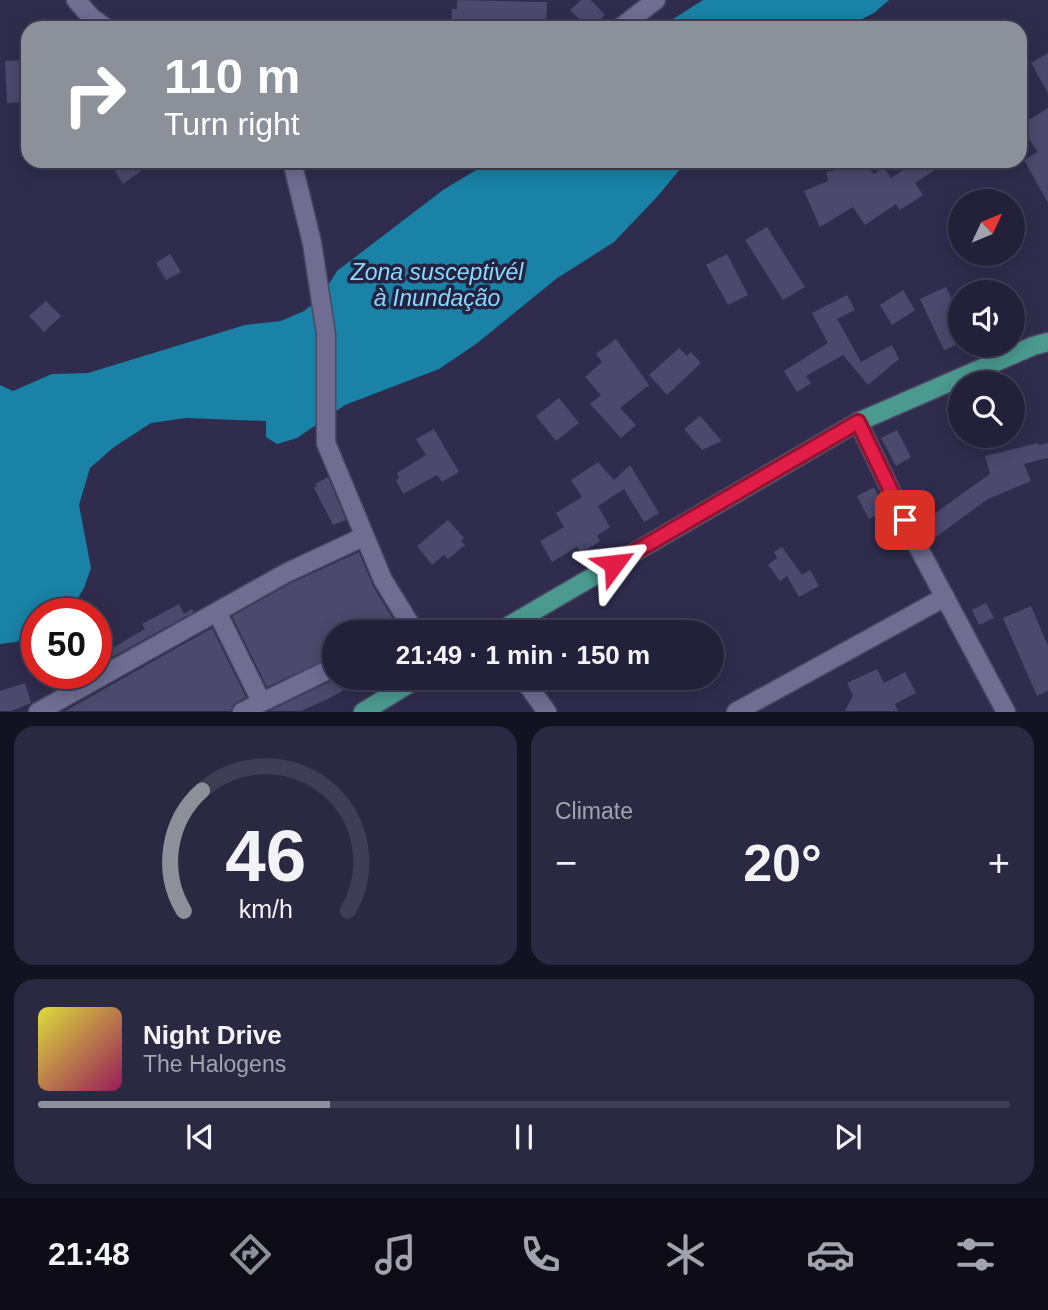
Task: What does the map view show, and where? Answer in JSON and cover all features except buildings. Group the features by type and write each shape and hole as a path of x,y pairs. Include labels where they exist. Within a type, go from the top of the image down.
{"main road":[{"path":"519,620 858,422 1033,346 1048,342"},
{"path":"363,712 399,690"}],"street":[{"path":"76,0 96,21"},
{"path":"629,21 656,0"},
{"path":"294,168 312,243 326,334 326,443 363,537 383,580 408,620"},
{"path":"858,422 1006,712"},
{"path":"37,712 286,573 363,537"},
{"path":"736,712 945,597"},
{"path":"217,612 261,701"},
{"path":"242,712 322,673"},
{"path":"531,690 547,712"}],"water":[{"path":"703,0 889,0 874,13 858,21 670,21"},
{"name":"Zona susceptivél à Inundação","path":"479,168 681,168 614,242 556,279 476,344 439,369 345,405 297,438 277,444 266,437 266,421 186,418 151,423 114,447 90,468 79,505 91,568 84,588 78,598 21,598 21,639 0,644 0,385 13,391 52,374 88,373 245,325 281,321 304,311 320,298 337,271 443,190"}],"route":[{"path":"614,564 858,422 905,520"}]}
